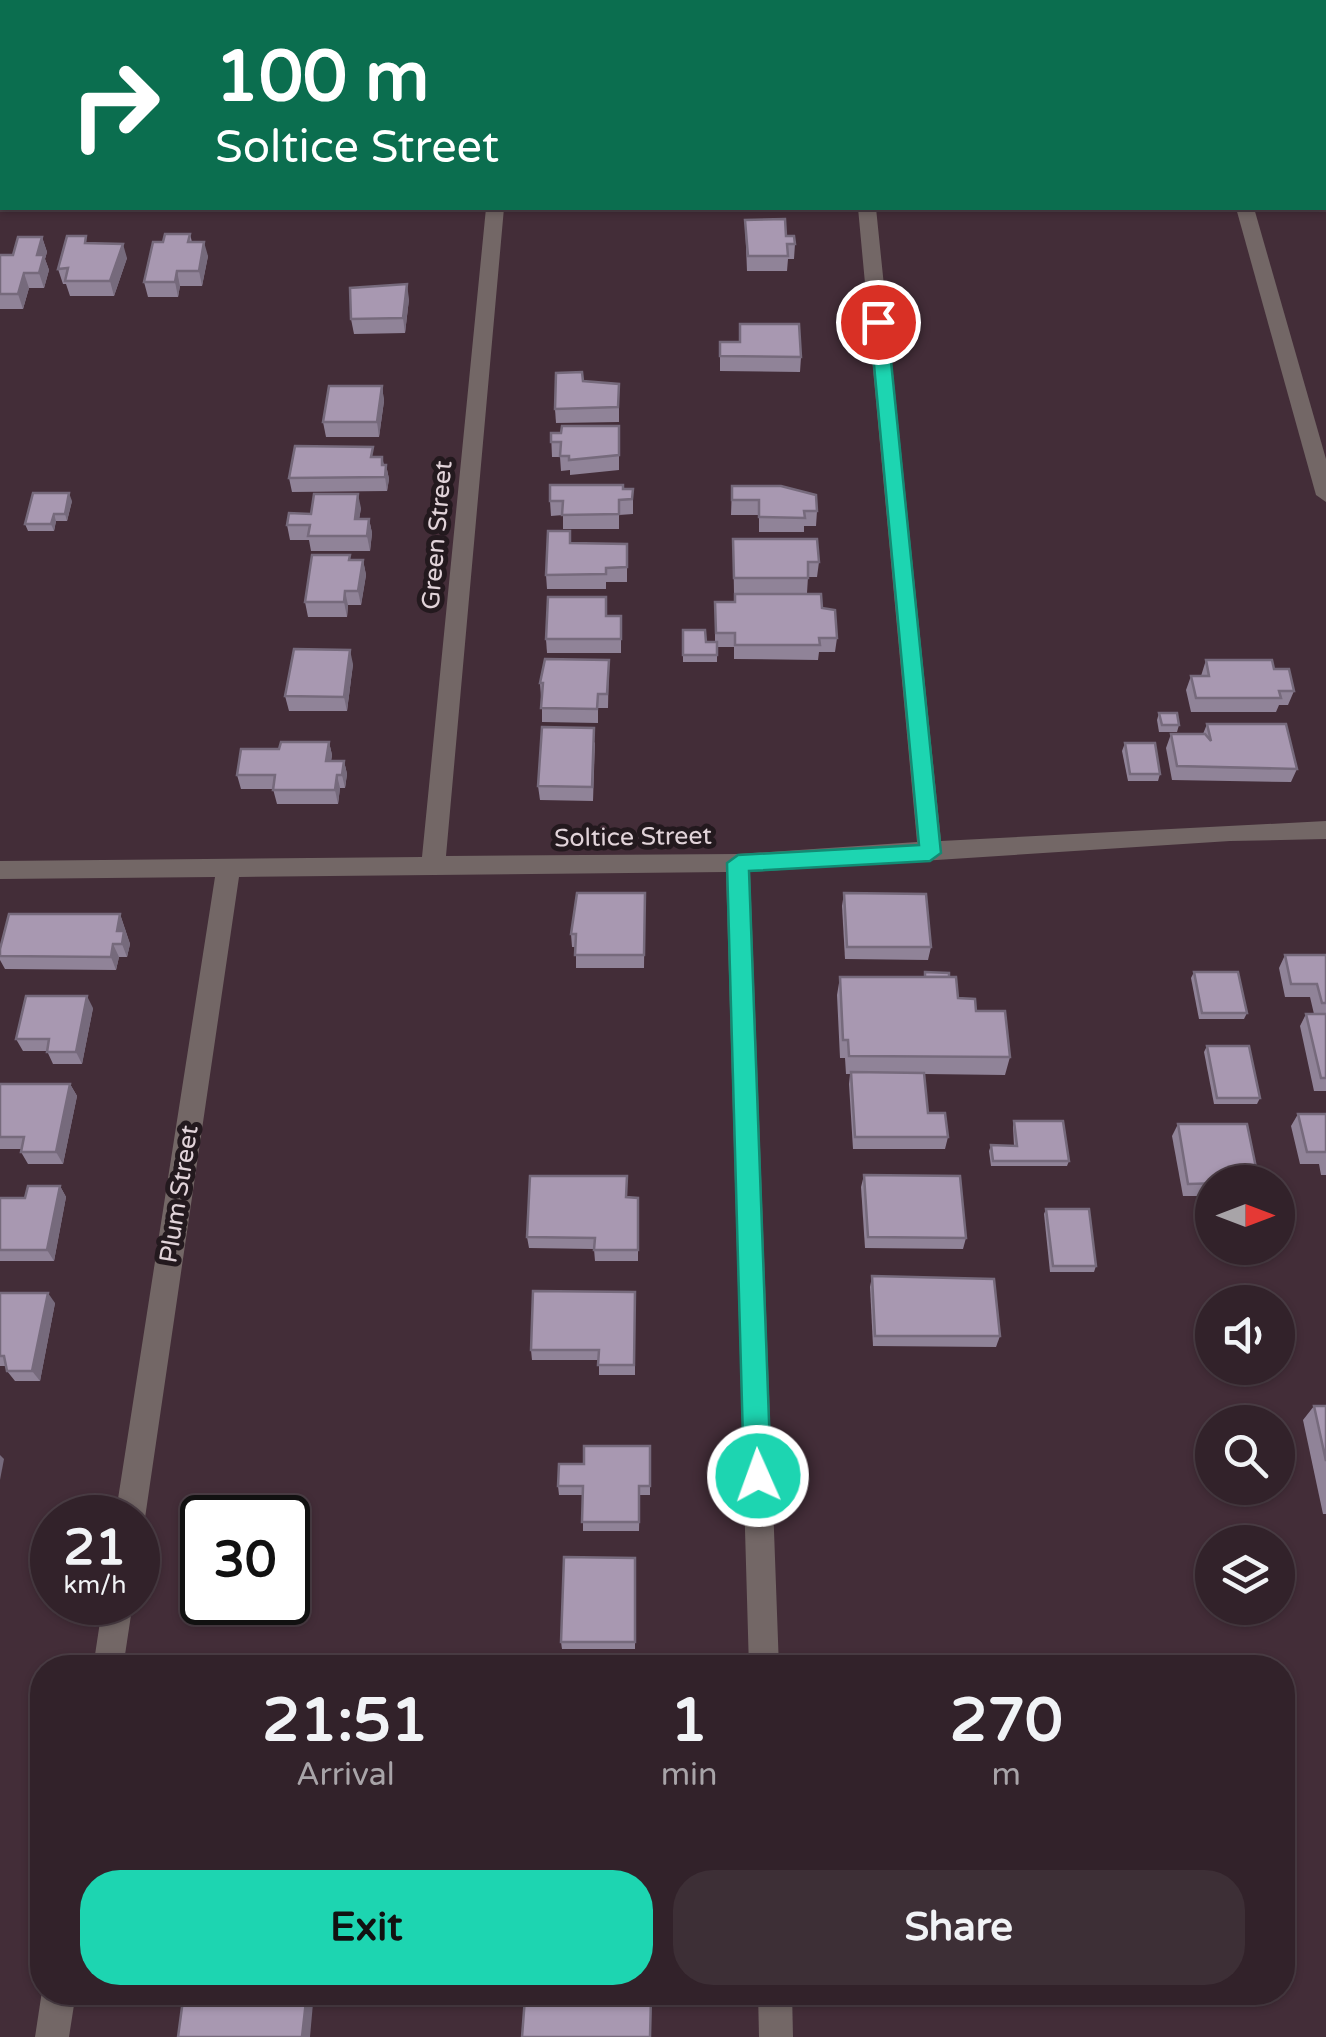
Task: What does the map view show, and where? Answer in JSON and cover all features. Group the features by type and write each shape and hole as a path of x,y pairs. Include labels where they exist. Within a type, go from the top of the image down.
{"street":[{"name":"Green Street","path":"433,867 495,210"},
{"path":"867,210 930,853"},
{"path":"1246,210 1326,496"},
{"name":"Soltice Street","path":"0,870 738,863 1230,832 1326,830"},
{"path":"738,863 764,1655"},
{"name":"Plum Street","path":"133,1495 228,870"},
{"path":"110,1655 115,1625"},
{"path":"52,2037 57,2005"},
{"path":"775,2005 776,2037"}],"building":[{"path":"785,219 786,236 794,236 795,244 787,244 788,256 748,256 745,220"},
{"path":"165,234 190,234 188,242 204,242 199,271 177,271 175,282 144,282 153,242 163,242"},
{"path":"67,236 86,236 85,243 123,244 110,281 65,281 68,268 58,269"},
{"path":"18,237 42,237 37,255 44,255 39,273 24,273 18,294 0,294 0,255 13,255"},
{"path":"407,284 403,318 351,319 350,288"},
{"path":"740,324 799,324 801,357 720,356 720,342 740,342"},
{"path":"582,372 583,381 619,384 618,407 555,409 556,373"},
{"path":"329,386 382,386 377,422 323,422"},
{"path":"562,426 619,426 619,455 569,460 569,456 560,456 561,442 551,442 551,433 561,433"},
{"path":"295,446 373,447 371,457 382,457 385,477 289,478"},
{"path":"550,485 623,485 623,489 633,489 632,499 619,500 619,514 562,515 563,501 550,501"},
{"path":"732,486 781,486 816,495 817,511 804,511 805,518 759,517 759,500 732,500"},
{"path":"33,493 69,493 65,514 54,514 51,524 25,524"},
{"path":"314,494 358,494 355,519 369,519 367,536 308,536 310,525 287,525 289,513 311,514"},
{"path":"548,531 570,531 570,543 627,544 627,567 606,568 606,574 546,575"},
{"path":"733,539 817,539 819,562 808,562 808,578 734,578"},
{"path":"312,555 350,555 349,560 363,560 358,591 345,591 344,602 305,602"},
{"path":"735,594 821,594 822,608 835,610 837,638 819,638 820,645 735,645 735,633 716,633 715,602 735,602"},
{"path":"548,597 606,597 606,616 621,616 621,639 546,639"},
{"path":"683,630 705,630 706,642 717,642 717,655 683,655"},
{"path":"294,649 350,650 344,697 285,696"},
{"path":"545,659 609,660 607,694 598,694 597,709 541,708 540,683"},
{"path":"1206,660 1272,660 1274,669 1289,669 1294,691 1279,691 1281,698 1196,698 1191,676 1209,676"},
{"path":"1159,713 1177,713 1179,725 1162,725"},
{"path":"1207,724 1286,724 1297,769 1177,766 1171,734 1205,734 1211,741"},
{"path":"542,727 594,728 592,787 538,786"},
{"path":"281,742 329,742 326,761 344,761 335,790 273,790 275,775 237,775 241,749 279,749"},
{"path":"1125,743 1155,743 1160,774 1130,774"},
{"path":"577,893 645,893 644,955 575,955 576,934 571,934"},
{"path":"844,893 926,894 931,947 847,947"},
{"path":"9,914 120,914 117,931 124,931 122,944 113,944 111,957 0,956"},
{"path":"1285,955 1326,955 1326,1003 1322,1003 1317,984 1291,984"},
{"path":"925,972 949,973 949,977 925,977"},
{"path":"1194,972 1238,972 1247,1013 1202,1013"},
{"path":"840,977 956,977 958,998 975,999 976,1011 1005,1011 1010,1057 849,1056 848,1040 843,1040"},
{"path":"26,996 87,996 76,1052 47,1052 49,1039 16,1039"},
{"path":"1306,1014 1326,1014 1326,1078 1321,1078"},
{"path":"1207,1046 1249,1046 1260,1098 1217,1098"},
{"path":"851,1072 924,1073 928,1113 945,1113 948,1137 855,1137"},
{"path":"0,1084 70,1084 56,1152 21,1152 24,1137 0,1137"},
{"path":"1298,1114 1326,1114 1326,1152 1307,1152"},
{"path":"1014,1121 1063,1121 1069,1161 993,1161 991,1145 1017,1146"},
{"path":"1178,1124 1247,1124 1255,1165 1195,1165 1195,1184 1188,1184"},
{"path":"864,1175 960,1176 966,1238 868,1237"},
{"path":"530,1176 627,1176 626,1197 638,1198 638,1250 594,1250 595,1238 527,1237"},
{"path":"28,1186 60,1186 47,1250 0,1250 0,1198 25,1198"},
{"path":"1046,1209 1089,1209 1096,1266 1053,1266"},
{"path":"872,1276 994,1279 1000,1336 875,1336"},
{"path":"533,1291 635,1292 634,1365 598,1365 599,1350 531,1350"},
{"path":"0,1293 48,1293 32,1371 7,1371 4,1356 0,1356"},
{"path":"1314,1406 1326,1406 1326,1461"},
{"path":"584,1446 650,1446 650,1486 639,1486 639,1522 582,1522 583,1486 558,1486 559,1464 584,1464"},
{"path":"564,1557 635,1558 635,1642 561,1642"},
{"path":"182,2005 306,2005 302,2037 178,2037"},
{"path":"524,2005 651,2005 650,2037 522,2037"}],"route":[{"path":"758,1476 738,863 930,853 878,322"}]}
